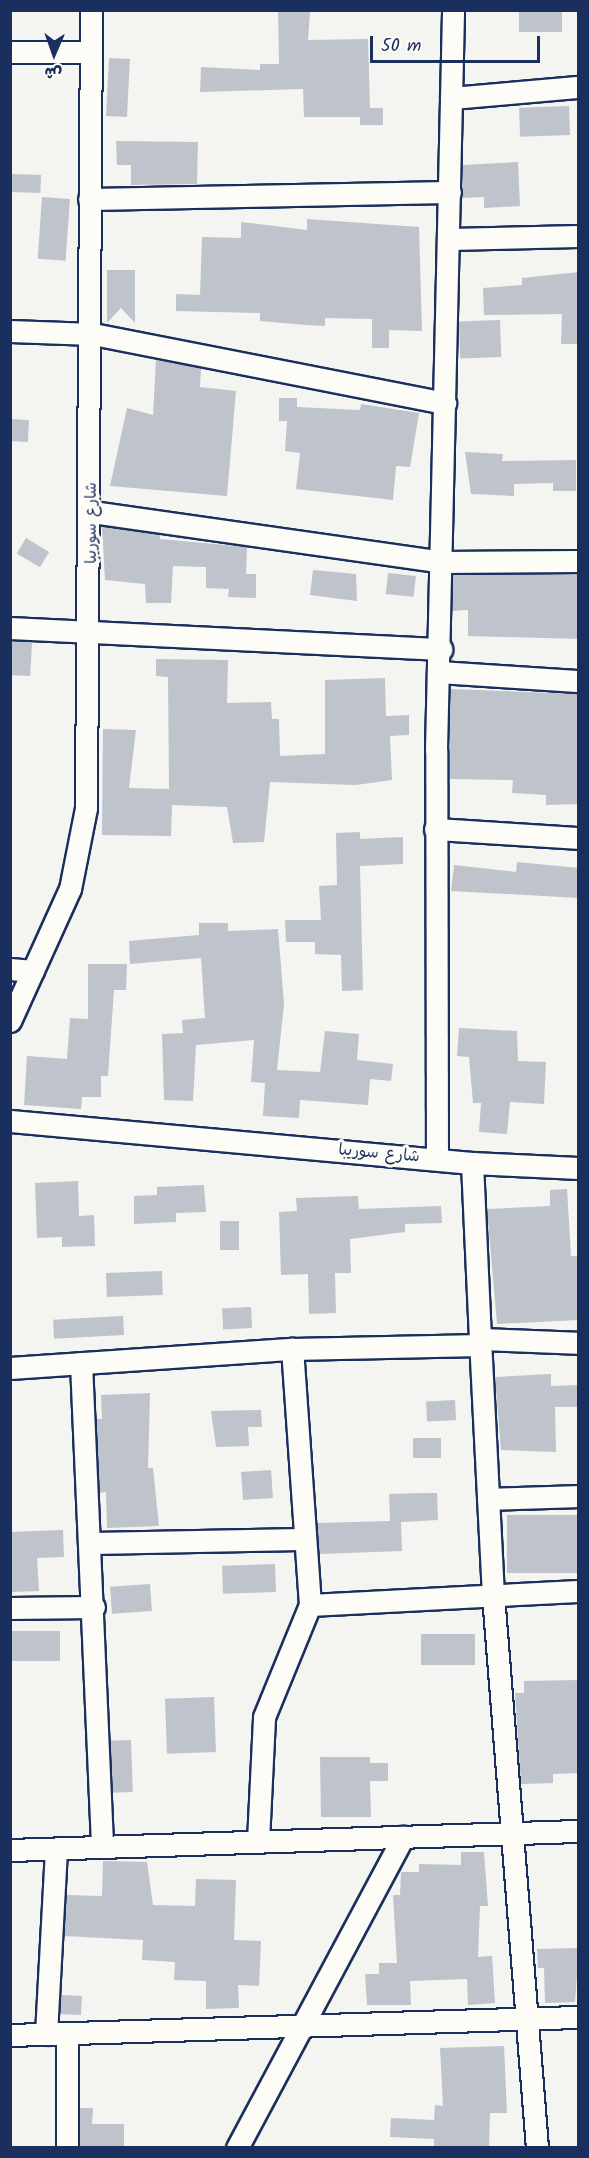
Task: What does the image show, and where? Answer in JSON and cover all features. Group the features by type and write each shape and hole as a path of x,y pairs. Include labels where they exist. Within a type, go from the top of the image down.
{"street":[{"name":"شارع سوريبا","path":"10,1021 70,888 82,842 90,758 93,333 89,200 91,10"},
{"path":"437,1159 435,830 450,239 453,10"},
{"path":"10,52 91,52"},
{"path":"451,98 579,87"},
{"path":"89,200 450,192"},
{"path":"450,239 579,236"},
{"path":"10,331 93,333 445,403"},
{"path":"92,512 442,562 579,561"},
{"path":"10,628 441,649"},
{"path":"438,672 579,681"},
{"path":"435,830 579,838"},
{"path":"10,969 33,971"},
{"name":"شارع سوريبا","path":"10,1121 472,1162 579,1168"},
{"path":"472,1162 493,1595 537,2148"},
{"path":"10,1368 292,1349 481,1342 579,1342"},
{"path":"258,1841 264,1718 310,1605 303,1539 292,1349"},
{"path":"81,1363 94,1607 102,1845"},
{"path":"488,1499 579,1496"},
{"path":"90,1543 303,1539"},
{"path":"310,1605 579,1591"},
{"path":"10,1608 94,1607"},
{"path":"10,1850 102,1845 579,1831"},
{"path":"237,2148 403,1837"},
{"path":"46,2034 56,1849"},
{"path":"10,2034 579,2018"},
{"path":"67,2033 67,2148"}],"building":[{"path":"519,10 562,10 562,32 519,32"},
{"path":"278,11 310,12 308,40 368,39 370,108 383,108 383,125 360,125 360,117 304,117 303,89 200,92 201,67 260,70 260,64 279,64"},
{"path":"109,58 130,59 127,117 106,116"},
{"path":"569,106 570,135 520,137 519,108"},
{"path":"116,141 198,142 197,184 131,185 131,165 117,165"},
{"path":"518,162 520,206 484,208 484,197 463,198 462,165"},
{"path":"10,174 41,175 40,193 10,192"},
{"path":"42,197 70,199 66,261 38,259"},
{"path":"307,219 419,227 422,331 389,330 389,348 372,348 372,319 325,318 325,326 260,321 260,313 176,311 176,294 200,295 202,237 241,238 241,222 307,230"},
{"path":"107,270 135,270 135,323 121,308 107,323"},
{"path":"579,272 579,344 561,344 562,314 484,315 483,288 522,285 522,278"},
{"path":"500,320 501,357 460,358 459,321"},
{"path":"156,360 201,368 200,387 236,391 227,496 110,486 127,408 153,415"},
{"path":"279,398 297,398 297,407 360,410 361,404 419,413 410,467 396,466 393,500 296,489 300,453 285,451 287,421 279,421"},
{"path":"10,419 29,420 28,442 10,441"},
{"path":"465,452 503,454 502,461 576,460 576,491 553,491 553,483 514,484 514,496 471,494"},
{"path":"102,526 160,535 160,539 247,547 246,574 256,574 256,598 228,597 229,589 206,588 206,567 173,566 171,603 146,603 145,584 105,580"},
{"path":"26,538 49,552 40,567 17,553"},
{"path":"313,570 356,574 357,601 310,595"},
{"path":"388,573 416,576 414,597 386,594"},
{"path":"579,574 579,639 468,636 468,610 452,611 453,575"},
{"path":"10,641 32,642 30,676 10,675"},
{"path":"156,659 228,660 227,703 271,702 272,719 279,719 280,756 325,754 325,680 385,678 386,716 409,715 409,735 390,736 392,780 356,785 270,782 264,842 233,843 227,807 172,805 171,836 102,835 103,729 136,730 129,788 169,789 168,677 156,676"},
{"path":"450,689 579,694 579,804 546,805 546,795 512,793 513,780 450,779"},
{"path":"360,832 360,839 403,837 403,864 360,866 363,990 342,991 341,955 315,954 315,942 286,942 285,920 321,920 319,886 337,885 336,833"},
{"path":"517,862 579,868 579,898 451,891 454,865 516,872"},
{"path":"199,923 228,923 228,931 278,929 284,1004 277,1070 320,1072 325,1031 359,1034 357,1060 393,1064 391,1081 370,1079 368,1105 300,1100 299,1118 263,1116 265,1083 251,1082 254,1040 196,1045 193,1101 164,1100 162,1034 183,1033 182,1020 205,1018 201,958 130,964 129,941 199,935"},
{"path":"88,964 127,964 126,990 114,990 108,1076 101,1076 101,1097 82,1097 81,1109 24,1105 27,1056 67,1059 70,1018 88,1019"},
{"path":"459,1028 517,1031 518,1061 546,1062 544,1104 510,1102 507,1134 479,1132 481,1103 473,1103 469,1057 457,1056"},
{"path":"78,1181 79,1216 94,1215 95,1246 62,1247 62,1237 37,1238 35,1183"},
{"path":"204,1185 206,1212 176,1213 176,1222 134,1224 134,1196 157,1195 157,1187"},
{"path":"567,1189 571,1256 579,1256 579,1320 497,1324 487,1209 550,1206 550,1190"},
{"path":"358,1196 359,1209 441,1206 442,1223 405,1224 405,1232 350,1239 351,1273 335,1273 336,1313 309,1314 308,1274 281,1275 279,1212 297,1211 296,1198"},
{"path":"220,1221 239,1221 239,1250 220,1250"},
{"path":"162,1271 163,1295 107,1297 106,1273"},
{"path":"251,1307 252,1328 223,1329 222,1309"},
{"path":"123,1316 124,1335 54,1339 53,1320"},
{"path":"551,1374 551,1386 577,1385 577,1407 555,1407 556,1452 501,1450 495,1377"},
{"path":"150,1393 148,1468 153,1468 159,1526 107,1528 106,1492 99,1493 96,1419 102,1419 101,1395"},
{"path":"455,1400 456,1420 427,1421 426,1402"},
{"path":"261,1410 262,1427 248,1427 249,1446 216,1447 211,1411"},
{"path":"413,1438 441,1438 441,1458 413,1458"},
{"path":"271,1470 273,1498 243,1500 241,1472"},
{"path":"437,1493 438,1520 401,1522 402,1551 319,1554 317,1523 390,1521 389,1494"},
{"path":"507,1515 578,1515 578,1573 507,1573"},
{"path":"63,1530 64,1557 37,1558 39,1591 10,1592 10,1532"},
{"path":"275,1564 276,1592 223,1594 222,1566"},
{"path":"150,1584 152,1611 112,1614 110,1587"},
{"path":"10,1631 60,1631 60,1661 10,1661"},
{"path":"421,1634 475,1634 475,1665 421,1665"},
{"path":"579,1680 579,1773 553,1774 553,1783 521,1784 515,1693 524,1693 524,1681"},
{"path":"214,1697 216,1752 167,1754 165,1699"},
{"path":"131,1740 133,1792 112,1793 110,1741"},
{"path":"320,1757 370,1757 370,1763 388,1763 388,1781 370,1781 371,1817 321,1817"},
{"path":"461,1852 484,1852 488,1906 480,1906 478,1957 492,1956 495,2003 468,2005 467,1979 410,1981 411,2005 367,2005 365,1974 379,1974 379,1963 397,1963 393,1895 400,1895 401,1872 419,1872 419,1864 461,1865"},
{"path":"103,1861 147,1862 153,1905 195,1906 196,1879 236,1880 234,1940 261,1941 259,1986 238,1985 239,2008 206,2009 206,1981 174,1980 175,1962 142,1960 143,1940 64,1936 66,1895 102,1896"},
{"path":"579,1948 575,2002 545,2003 544,1968 538,1968 537,1949"},
{"path":"61,1995 82,1996 81,2015 60,2014"},
{"path":"504,2046 507,2113 490,2113 489,2148 434,2148 434,2139 390,2137 391,2118 434,2120 435,2105 443,2106 440,2048"},
{"path":"80,2108 93,2108 92,2124 124,2124 124,2148 80,2148"}]}
